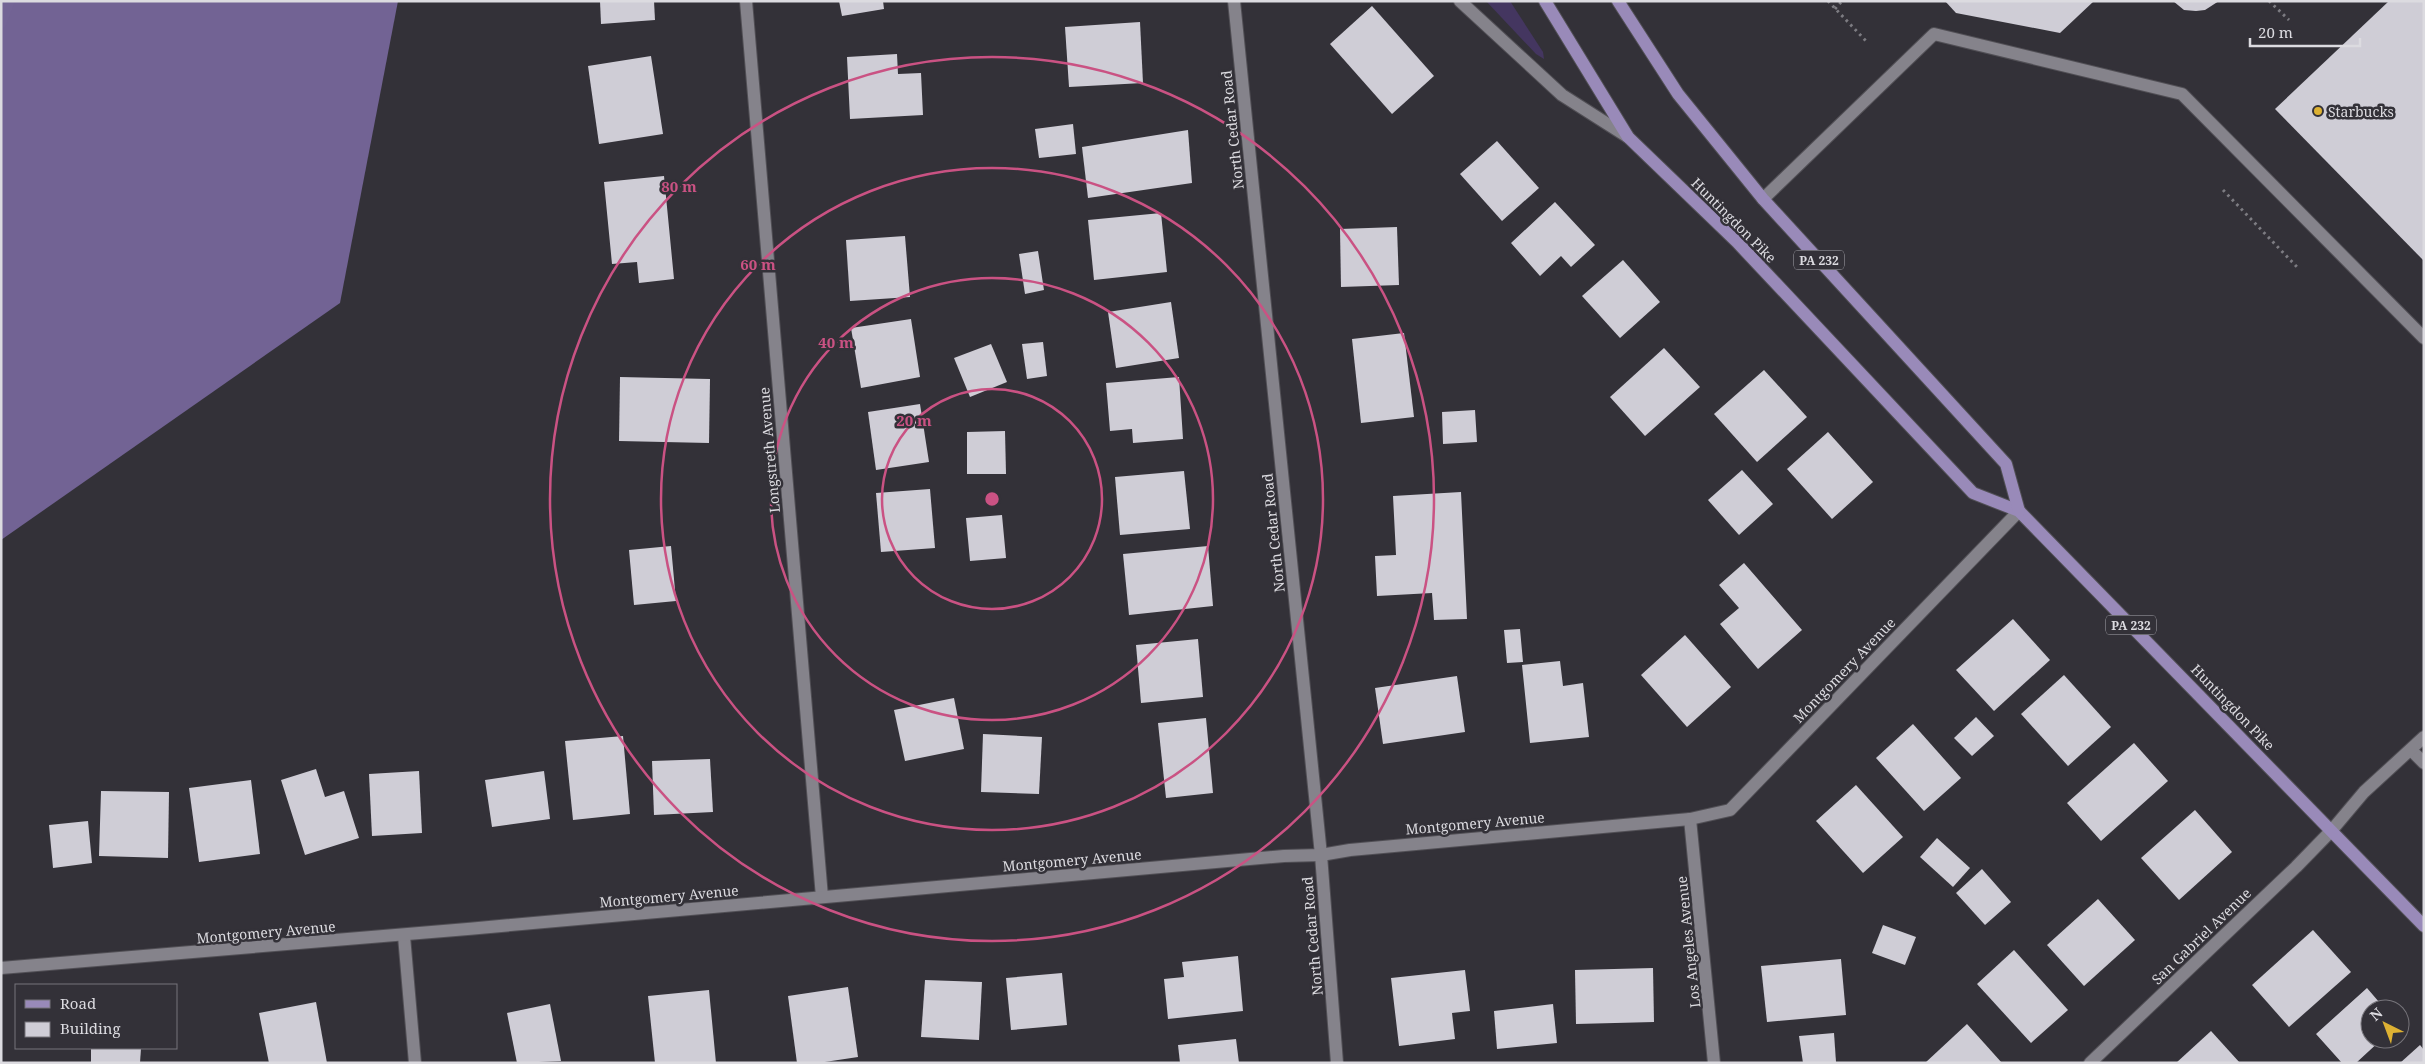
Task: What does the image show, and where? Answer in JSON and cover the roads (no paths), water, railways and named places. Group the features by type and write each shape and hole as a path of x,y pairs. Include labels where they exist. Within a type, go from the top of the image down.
{"main road":[{"name":"Huntingdon Pike","path":"1544,1 1628,137 1737,242 1974,494 2019,511 2424,926"},
{"name":"Huntingdon Pike","path":"1618,1 1678,94 1763,199 2006,464 2019,511"}],"street":[{"name":"Longstreth Avenue","path":"746,1 822,897"},
{"name":"North Cedar Road","path":"1234,1 1321,855 1337,1063"},
{"path":"1460,1 1562,95 1628,137"},
{"path":"1763,199 1934,34 2182,94 2424,338"},
{"name":"Montgomery Avenue","path":"1,968 404,936 1284,856 1321,855 1350,850 1690,819 1730,810 2019,511"},
{"name":"San Gabriel Avenue","path":"2090,1063 2332,830 2364,792 2424,737"},
{"path":"2411,750 2424,763"},
{"name":"Los Angeles Avenue","path":"1690,819 1714,1063"},
{"path":"404,936 415,1063"}],"waterway":[{"path":"1,23 9,1"}],"place":[{"name":"Starbucks","path":"2318,111"}]}
